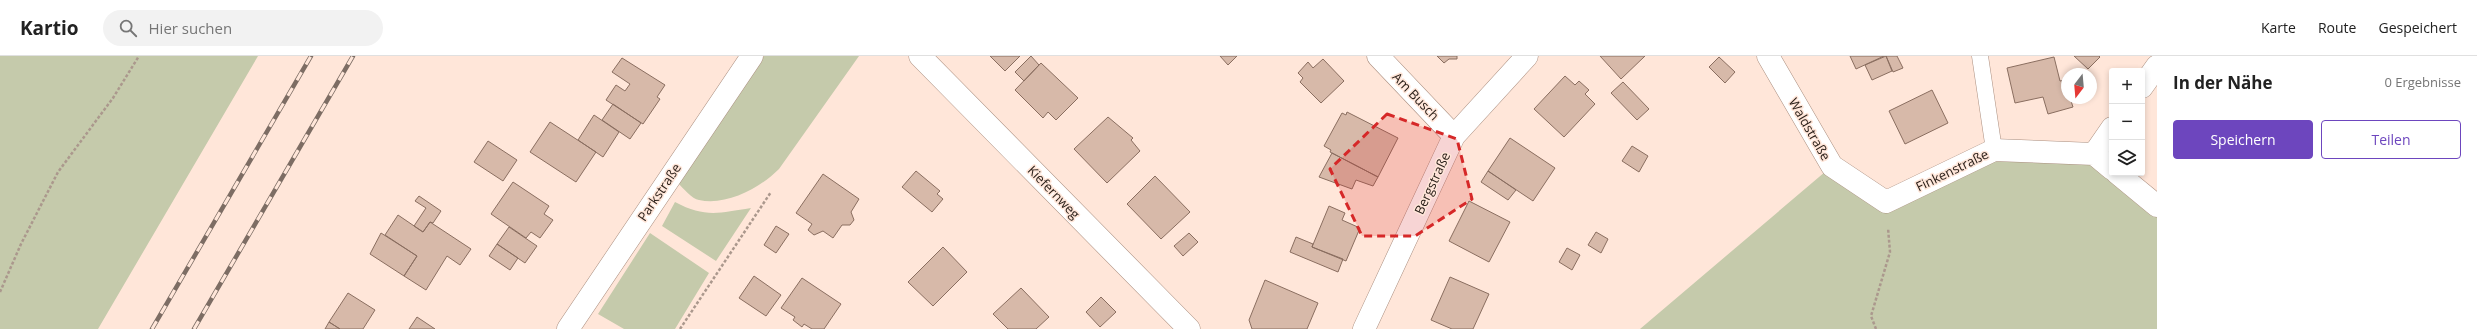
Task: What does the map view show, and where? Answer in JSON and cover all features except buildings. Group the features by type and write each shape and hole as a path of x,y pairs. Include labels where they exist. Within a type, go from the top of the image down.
{"street":[{"name":"Parkstraße","path":"568,329 752,56"},
{"name":"Kiefernweg","path":"920,56 1189,329"},
{"name":"Am Busch","path":"1378,56 1454,136"},
{"name":"Bergstraße","path":"1364,329 1454,136 1528,56"},
{"name":"Waldstraße","path":"1768,56 1832,166 1886,202"},
{"path":"2145,83 2157,66"},
{"path":"2109,132 2094,154 2109,166"},
{"name":"Finkenstraße","path":"1886,202 1994,150 2094,154"},
{"path":"2121,176 2157,206"}],"lane":[{"path":"1980,56 1994,150"}],"path":[{"path":"0,292 21,244 58,172 113,98 139,56"},
{"path":"680,329 771,192"},
{"path":"1876,329 1871,316 1890,252 1886,202"}],"highlighted area":[{"path":"1387,114 1457,139 1472,199 1415,236 1362,236 1330,169"}],"green space":[{"path":"0,56 258,56 98,329 0,329"},
{"path":"764,56 859,56 779,169 771,176 753,189 732,198 710,201 693,198 678,183"},
{"path":"1994,150 2094,154 2109,166 2109,176 2121,176 2157,206 2157,329 1640,329 1832,166 1886,202"},
{"path":"675,202 695,210 712,213 751,208 716,261 662,226"},
{"path":"650,233 709,273 675,329 624,329 598,314"}],"railway":[{"path":"152,329 311,56"},
{"path":"194,329 353,56"}]}
